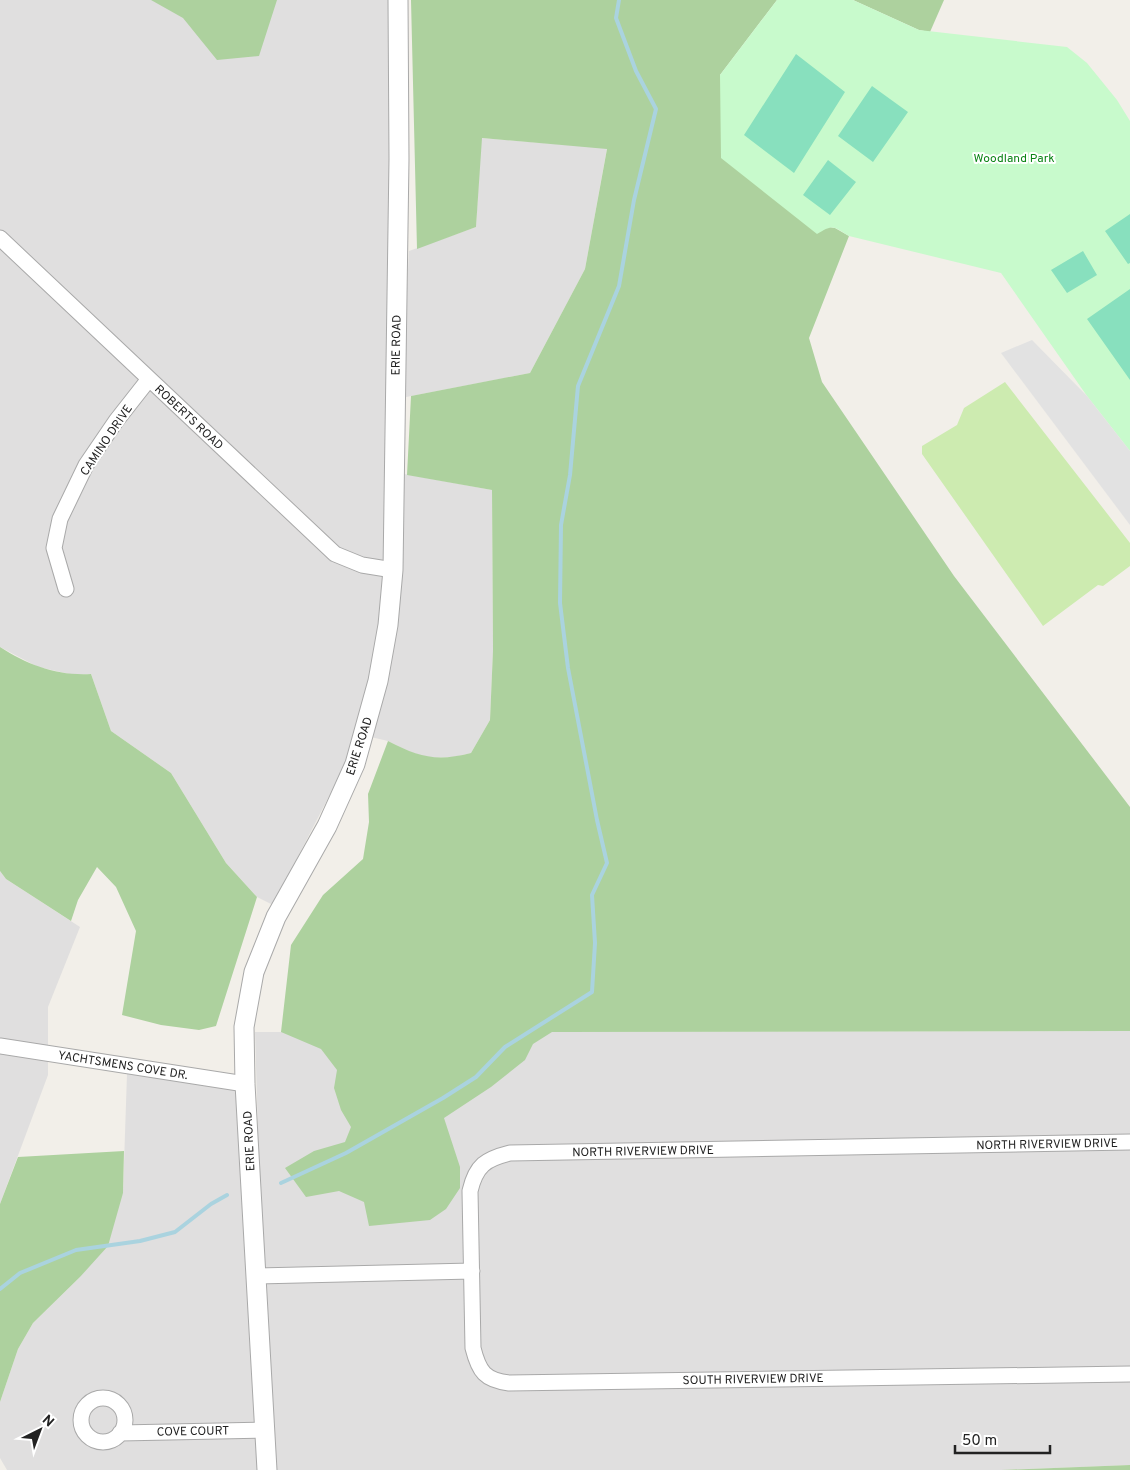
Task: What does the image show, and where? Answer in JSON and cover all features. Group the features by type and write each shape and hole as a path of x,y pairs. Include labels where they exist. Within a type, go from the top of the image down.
{"street":[{"name":"ERIE ROAD","path":"267,1470 245,1084 244,1027 254,972 276,917 327,826 355,764 378,681 388,625 393,570 399,159 398,0"},
{"name":"ROBERTS ROAD","path":"0,238 335,554 362,565 393,570"},
{"name":"CAMINO DRIVE","path":"66,589 54,548 60,518 86,465 116,421 149,380"},
{"name":"YACHTSMENS COVE DR.","path":"0,1046 245,1084"},
{"name":"NORTH RIVERVIEW DRIVE","path":"472,1271 470,1190 473,1177 481,1166 493,1158 510,1153 1130,1142"},
{"path":"257,1276 472,1271"},
{"name":"SOUTH RIVERVIEW DRIVE","path":"472,1271 473,1348 476,1362 484,1374 495,1381 509,1383 1130,1374"},
{"name":"COVE COURT","path":"120,1433 265,1430"}],"shaded area":[{"path":"0,0 394,0 387,563 366,561 339,549 0,232"},
{"path":"481,138 607,148 585,269 530,373 401,398 409,251 476,227"},
{"path":"0,243 333,556 390,573 383,632 359,723 342,771 273,905 257,897 226,863 171,773 111,731 91,674 74,675 38,667 0,647"},
{"path":"1032,340 1087,396 1130,451 1130,525 1001,353"},
{"path":"399,473 492,490 493,650 490,720 471,753 454,757 430,758 410,752 388,741 371,737"},
{"path":"0,871 6,879 80,927 48,1007 48,1075 0,1204"},
{"path":"1130,1031 1130,1465 1001,1470 268,1470 255,1032"},
{"path":"127,1074 239,1089 265,1470 7,1470 0,1458 0,1402 18,1349 33,1323 80,1277 123,1193"}],"green space":[{"path":"151,0 277,0 259,56 217,60 183,18"},
{"path":"411,0 777,0 720,75 829,227 835,228 849,236 809,338 822,382 954,576 1130,807 1130,1031 552,1032 533,1044 525,1060 491,1087 444,1118 460,1167 460,1188 446,1209 430,1220 369,1226 364,1202 339,1191 306,1197 285,1168 314,1151 345,1142 351,1127 341,1110 334,1088 337,1070 321,1049 281,1032 291,945 323,895 363,859 369,822 368,794 388,741 409,751 428,756 459,756 471,753 490,720 493,650 492,490 407,475 411,396 530,373 585,269 607,149 482,138 476,227 417,249"},
{"name":"Woodland Park","path":"777,0 853,0 919,30 1067,47 1087,63 1117,100 1130,121 1130,451 1087,396 1001,273 849,236 833,228 826,229 817,234 721,158 720,75"},
{"path":"853,0 944,0 930,32 919,30"},
{"path":"796,54 845,92 794,173 744,135"},
{"path":"872,86 908,112 873,162 838,136"},
{"path":"828,160 856,182 830,215 803,195"},
{"path":"1130,214 1130,263 1128,264 1105,231"},
{"path":"1083,251 1097,275 1067,293 1051,270"},
{"path":"1130,289 1130,380 1087,319"},
{"path":"1005,382 1130,543 1130,566 1103,586 1098,585 1043,626 922,454 922,446 957,425 964,408"},
{"path":"0,647 21,659 43,668 66,673 91,674 111,731 171,773 226,863 257,897 216,1026 199,1030 161,1025 122,1015 136,931 116,887 97,867 78,900 71,921 6,879 0,871"},
{"path":"124,1151 123,1193 108,1246 80,1277 33,1323 18,1349 0,1402 0,1204 18,1157"},
{"path":"1130,1465 1130,1470 1001,1470"}],"waterway":[{"path":"281,1183 346,1153 443,1098 476,1077 505,1047 592,992 595,943 592,895 607,863 568,668 560,603 561,525 570,475 578,386 619,286 634,200 656,109 636,71 616,18 619,0"},
{"path":"0,1289 20,1273 76,1250 140,1241 175,1232 211,1204 227,1195"}]}
